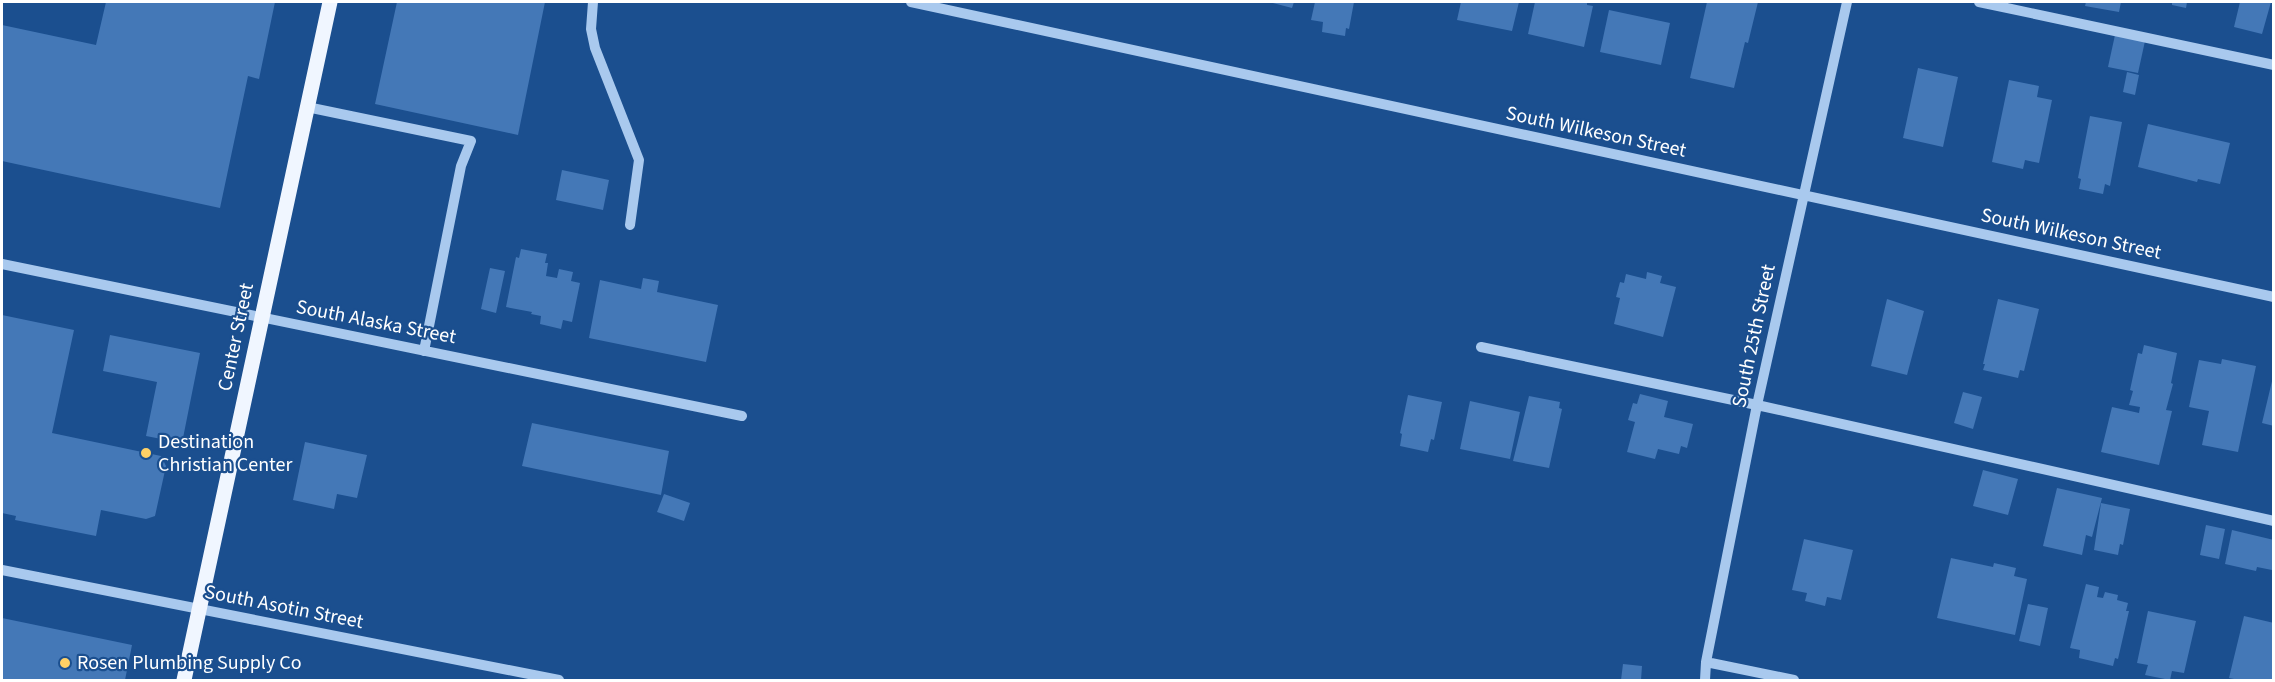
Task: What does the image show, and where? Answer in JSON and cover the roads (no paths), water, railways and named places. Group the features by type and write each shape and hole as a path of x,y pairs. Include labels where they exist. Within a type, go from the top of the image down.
{"main road":[{"name":"Center Street","path":"184,681 330,2"}],"street":[{"path":"593,2 591,29 595,48 639,160 630,225"},
{"name":"South Wilkeson Street","path":"911,2 2274,297"},
{"name":"South 25th Street","path":"1705,681 1706,662 1757,405 1846,2"},
{"path":"1979,2 2274,64"},
{"path":"307,107 471,141 460,166 424,351"},
{"name":"South Alaska Street","path":"2,264 742,416"},
{"path":"1481,347 1757,405 2274,521"},
{"name":"South Asotin Street","path":"2,570 559,681"},
{"path":"1706,662 1794,681"}],"place":[{"name":"Destination Christian Center","path":"146,453"},
{"name":"Rosen Plumbing Supply Co","path":"65,663"}]}
